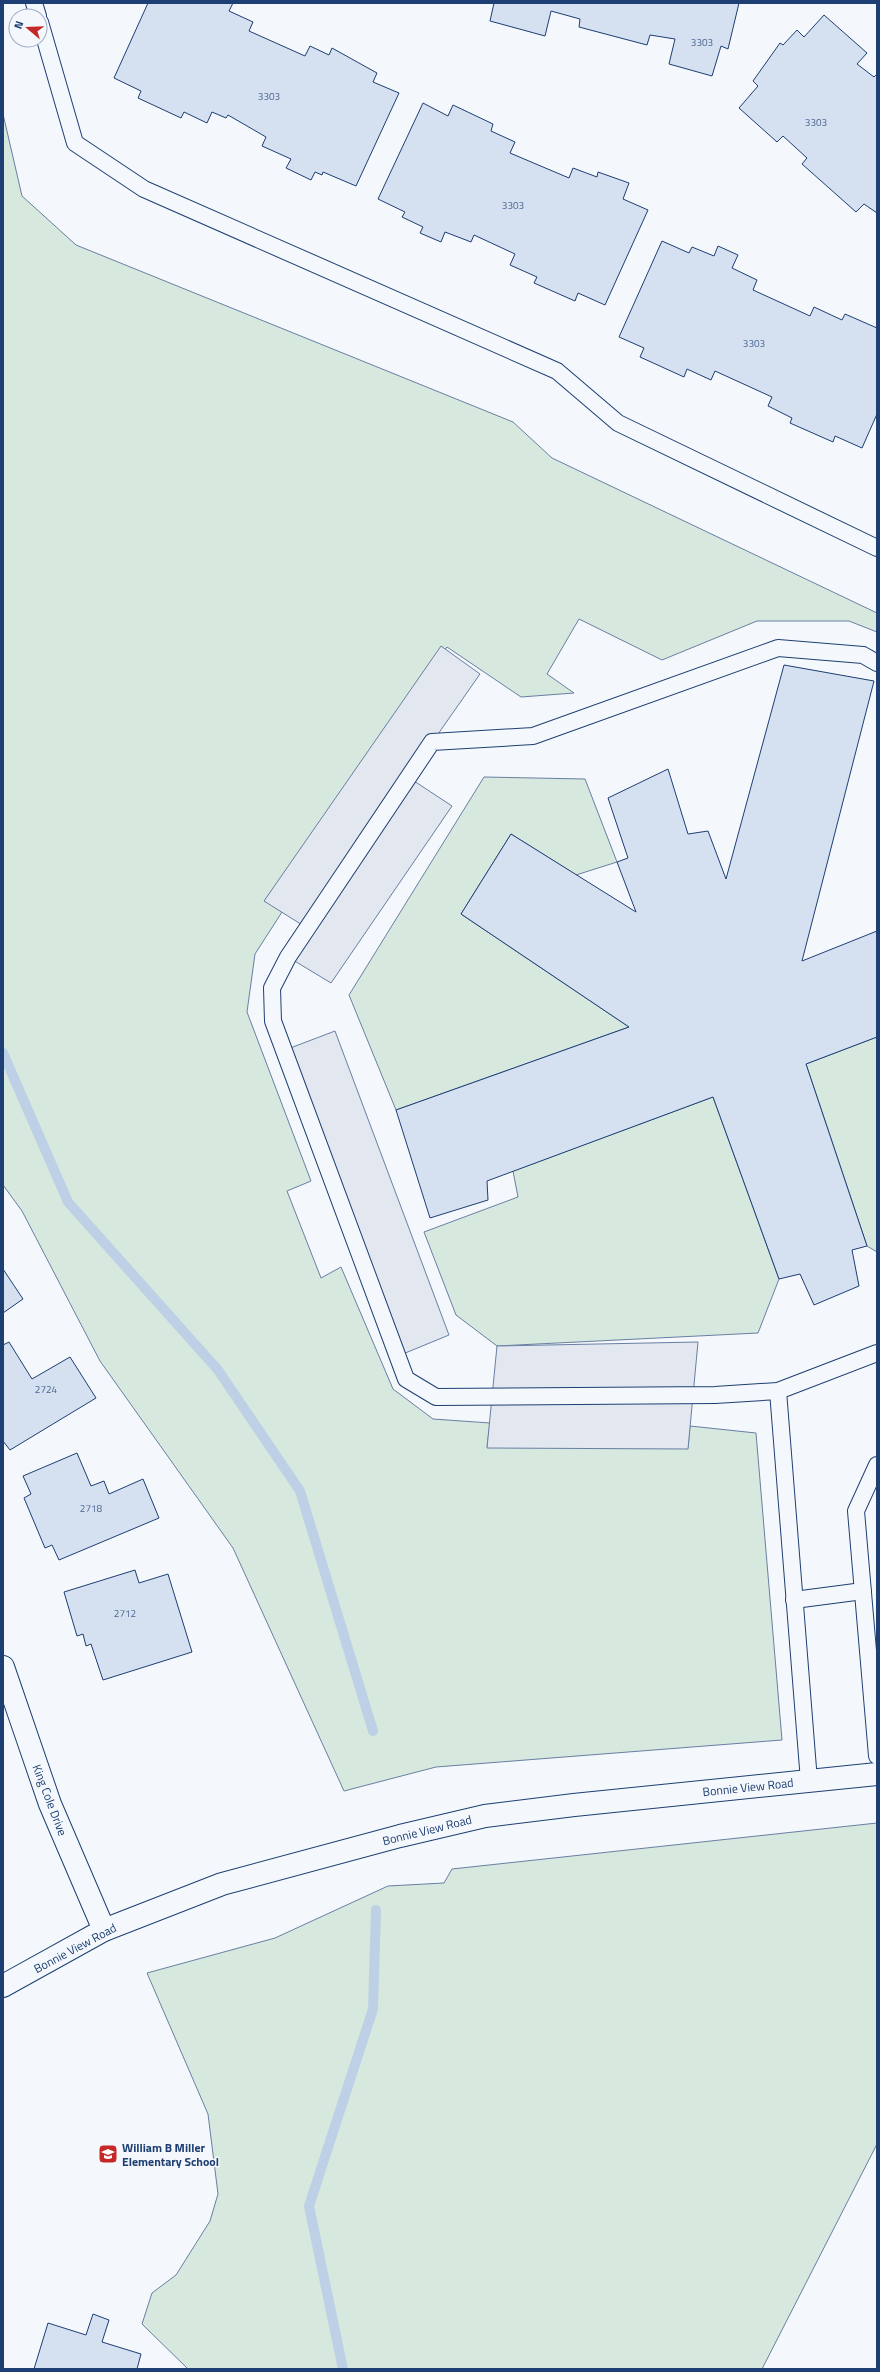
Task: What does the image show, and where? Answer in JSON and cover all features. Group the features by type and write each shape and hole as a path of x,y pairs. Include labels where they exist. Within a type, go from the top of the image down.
{"street":[{"name":"King Cole Drive","path":"3,1667 50,1804 104,1930"},
{"name":"Bonnie View Road","path":"3,1986 104,1930 222,1884 400,1836 485,1816 877,1774"}],"lane":[{"path":"48,48 75,143 144,189 557,371 618,423 877,548"},
{"path":"877,663 863,655 778,648 533,736 432,742 288,957 272,988 273,1021 406,1379 436,1396 715,1395 778,1391 877,1353"},
{"path":"778,1391 809,1781"},
{"path":"877,1465 856,1511 877,1756"},
{"path":"794,1600 863,1591"}],"shaded area":[{"path":"3,114 22,196 76,245 513,422 552,458 877,613 877,632 849,621 757,621 662,660 579,619 547,674 574,693 521,697 447,647 265,900 282,912 255,954 247,1012 311,1181 287,1191 321,1278 341,1267 393,1389 433,1419 490,1423 487,1447 688,1448 690,1426 756,1433 782,1740 436,1767 344,1791 233,1548 100,1361 22,1211 3,1185"},
{"path":"441,646 480,674 408,777 452,806 331,983 288,957 307,928 264,901"},
{"path":"484,777 585,779 617,862 576,875 511,834 461,914 629,1027 396,1110 349,995"},
{"path":"335,1031 449,1335 398,1356 285,1050"},
{"path":"877,1037 877,1252 867,1246 806,1064"},
{"path":"713,1097 779,1279 758,1333 497,1346 456,1315 424,1232 518,1197 513,1171"},
{"path":"698,1342 688,1449 487,1448 497,1346"},
{"path":"877,1823 877,2144 762,2369 188,2369 142,2324 152,2293 176,2275 210,2221 218,2194 208,2114 147,1973 275,1938 388,1886 444,1883 452,1869"}],"building":[{"path":"148,3 233,3 229,11 253,22 249,31 305,56 310,46 329,55 332,48 377,73 373,82 399,93 356,186 323,172 322,175 315,172 311,180 286,168 291,159 262,146 266,137 228,115 226,118 212,112 207,123 184,112 181,118 138,98 141,91 114,78"},
{"path":"494,3 739,3 728,49 721,46 712,76 669,64 675,39 650,35 647,45 579,27 580,19 551,11 545,36 490,21"},
{"path":"824,15 867,53 857,64 874,77 877,74 877,213 864,204 856,212 802,164 807,158 783,136 777,142 739,108 758,86 753,81 780,43 783,45 797,30 804,37"},
{"path":"423,103 448,116 453,105 493,124 491,131 515,142 510,153 569,178 573,168 597,177 598,172 629,183 623,199 648,210 605,305 578,293 575,301 534,283 537,277 510,265 515,254 474,235 471,242 445,232 441,242 420,233 423,227 402,217 405,212 378,199"},
{"path":"662,241 689,253 692,247 714,256 718,246 738,255 732,268 757,280 753,290 810,316 814,307 842,320 845,314 877,328 877,414 862,448 835,436 833,442 790,423 792,418 768,406 772,397 715,371 711,380 687,369 684,377 640,357 644,348 619,337"},
{"path":"784,665 874,681 802,961 877,931 877,1037 806,1064 867,1246 852,1250 859,1286 814,1305 800,1274 779,1279 713,1097 487,1181 488,1200 430,1218 396,1110 629,1027 461,914 511,834 636,912 617,862 628,858 608,798 668,769 688,834 708,831 726,879"},
{"path":"3,1269 23,1299 3,1313"},
{"path":"9,1342 32,1379 70,1357 96,1398 10,1450 3,1441 3,1345"},
{"path":"77,1453 91,1486 104,1481 109,1494 143,1479 159,1518 59,1560 52,1545 45,1548 24,1498 31,1494 23,1476"},
{"path":"135,1570 139,1583 168,1574 192,1652 103,1680 91,1644 86,1646 83,1634 77,1636 64,1592"},
{"path":"93,2314 109,2320 102,2342 141,2354 137,2369 34,2369 48,2323 86,2335"}],"waterway":[{"path":"3,1053 68,1202 218,1370 300,1491 373,1731"},
{"path":"343,2369 309,2206 373,2009 376,1910"}],"place":[{"name":"William B Miller Elementary School","path":"108,2154"}]}
